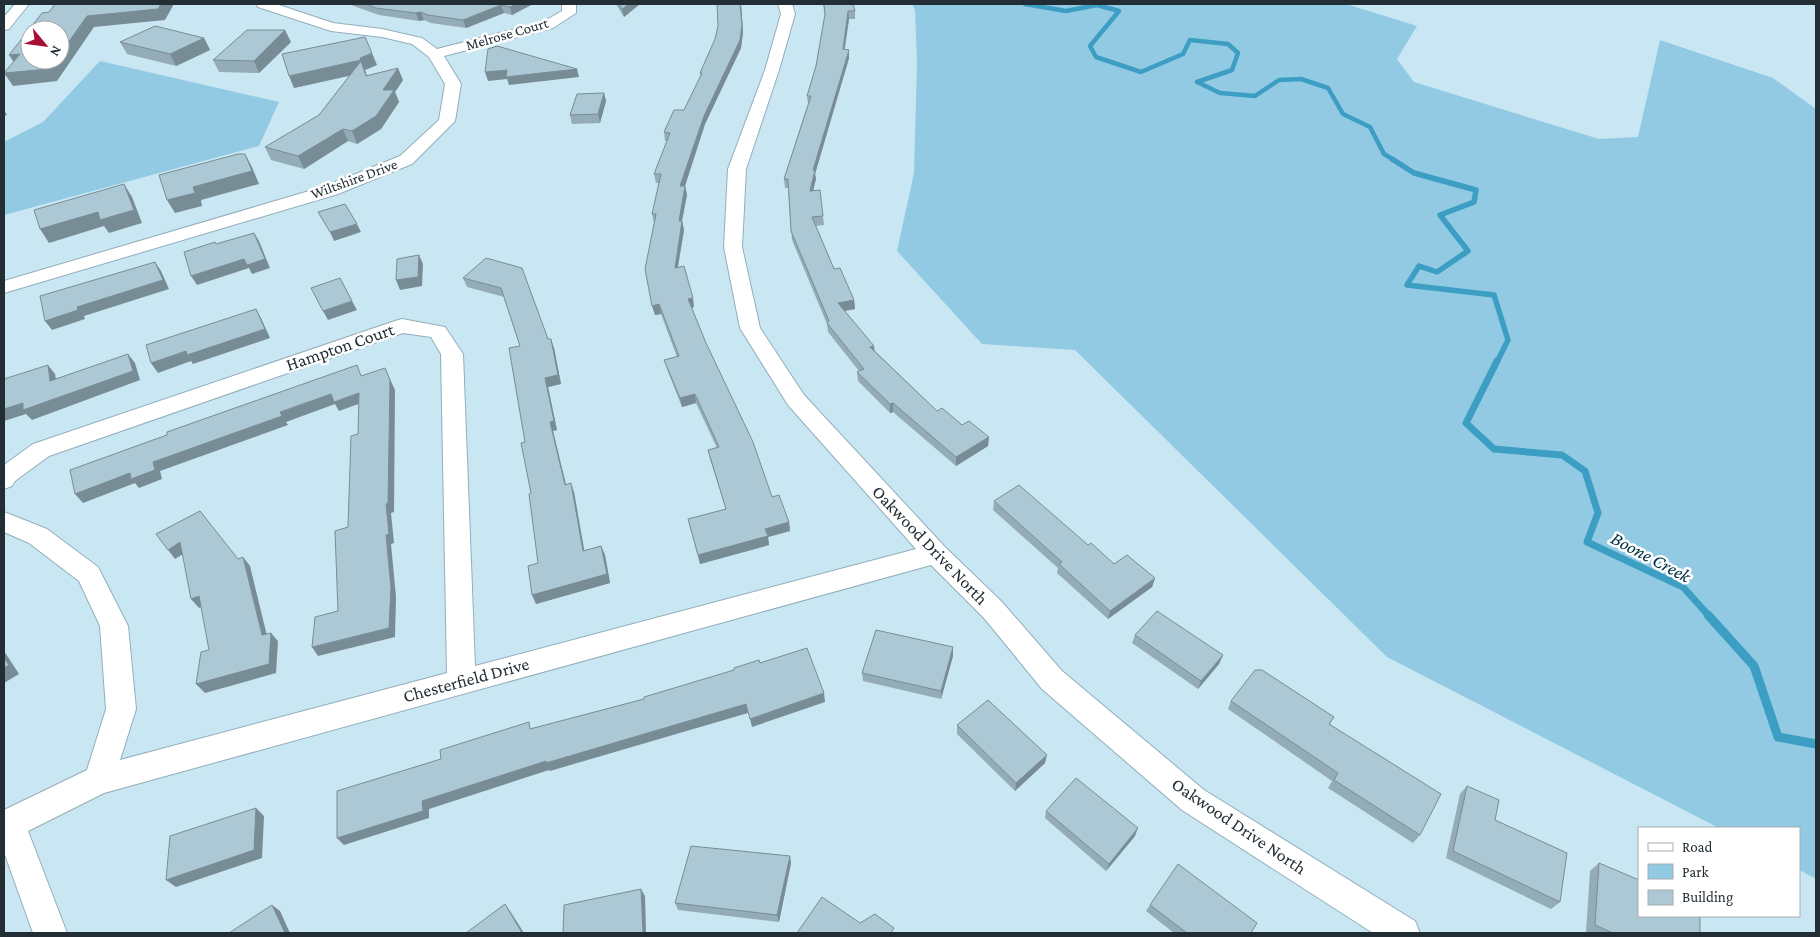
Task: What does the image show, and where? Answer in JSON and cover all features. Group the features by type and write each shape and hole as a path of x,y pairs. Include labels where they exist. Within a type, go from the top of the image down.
{"street":[{"path":"4,26 22,4"},
{"name":"Wiltshire Drive","path":"4,287 332,190 406,160 447,120 453,84 435,54 417,41 382,33 331,27 263,4"},
{"name":"Melrose Court","path":"435,54 548,25 569,13 568,4"},
{"name":"Oakwood Drive North","path":"785,4 788,14 737,169 734,247 750,328 796,400 936,554 993,610 1052,680 1193,800 1403,933"},
{"name":"Hampton Court","path":"4,480 7,475 41,450 352,342 402,326 438,332 452,354 461,681"},
{"path":"4,521 38,536 89,574 114,626 121,709 99,780"},
{"name":"Chesterfield Drive","path":"6,825 99,780 936,554"},
{"path":"6,825 50,933"}],"green space":[{"path":"912,4 1346,4 1417,26 1397,59 1414,82 1599,139 1638,137 1660,40 1773,78 1816,109 1816,879 1800,871 1800,827 1717,827 1387,657 1075,350 982,344 897,251 914,173 917,62 915,10"},
{"path":"100,61 279,102 259,146 4,215 4,142 43,122"}],"building":[{"path":"55,4 161,4 158,9 87,16 70,40 70,20 36,20 42,13 49,12"},
{"path":"366,4 517,4 510,7 501,5 463,20 428,15 421,12 376,8"},
{"path":"619,4 629,4 622,9"},
{"path":"717,4 740,4 742,25 740,40 704,116 680,186 685,186 679,221 682,221 675,268 684,266 693,298 688,299 706,343 753,442 772,497 779,495 789,522 765,529 768,536 698,555 688,519 726,509 708,450 719,447 695,394 680,398 664,360 679,356 659,304 652,306 645,269 656,214 652,214 661,174 654,174 670,133 664,132 674,110 684,110 702,73 700,73 715,39 718,26"},
{"path":"824,4 853,4 855,11 848,11 843,49 849,50 813,170 815,170 810,191 820,190 823,216 812,217 834,269 840,268 854,300 838,303 874,346 870,347 937,411 942,408 962,425 969,421 989,437 956,457 893,403 890,404 857,372 864,369 827,323 829,321 791,231 788,179 784,179 811,96 807,96 816,66 825,14"},
{"path":"155,26 204,38 170,54 120,42"},
{"path":"247,30 285,30 254,61 213,60"},
{"path":"365,37 372,53 360,58 361,60 289,76 282,54"},
{"path":"20,41 20,54 9,55"},
{"path":"497,46 577,69 506,77 507,70 485,72 488,49"},
{"path":"20,54 20,70 38,70 4,73"},
{"path":"361,61 366,76 398,68 383,90 394,90 376,116 352,131 343,129 298,156 265,147 319,115"},
{"path":"604,93 598,114 570,115 577,94"},
{"path":"238,154 245,154 252,171 193,187 195,193 167,200 159,175"},
{"path":"124,184 134,210 100,220 98,212 40,229 34,210"},
{"path":"345,204 357,224 330,232 318,212"},
{"path":"254,233 265,259 247,265 244,259 191,276 184,252 215,242 216,244"},
{"path":"419,255 418,277 396,280 397,259"},
{"path":"486,258 522,268 548,339 551,339 558,375 545,378 554,421 550,422 565,485 571,483 583,551 601,546 607,574 532,595 528,566 538,563 529,494 531,493 521,443 525,442 509,348 520,346 501,288 463,278"},
{"path":"155,262 163,280 77,307 78,310 45,321 40,296"},
{"path":"340,278 352,301 323,311 311,288"},
{"path":"256,309 265,329 187,355 186,351 151,363 146,345"},
{"path":"128,354 133,371 23,410 23,403 4,409 4,379 48,365 50,381"},
{"path":"357,365 361,376 385,368 390,380 388,503 386,504 389,534 386,535 391,588 389,628 312,647 315,617 338,611 335,531 348,527 351,436 358,434 359,393 334,402 331,394 280,412 282,416 153,462 155,470 131,479 130,473 75,494 70,470 167,435 167,432"},
{"path":"1019,485 1088,545 1091,543 1114,564 1127,555 1155,578 1110,611 1059,564 1062,562 994,501"},
{"path":"200,511 238,559 243,557 262,635 271,633 269,664 196,684 201,652 209,650 199,596 191,599 180,542 168,550 156,534"},
{"path":"1157,611 1223,655 1201,681 1135,635"},
{"path":"876,630 953,647 941,691 862,673"},
{"path":"807,648 824,693 750,719 746,704 546,763 546,761 422,801 423,811 337,838 337,791 441,759 440,750 529,722 530,729 644,699 644,697 734,670 734,668 759,660 760,663"},
{"path":"4,658 9,665 4,668"},
{"path":"1255,670 1262,670 1334,717 1329,724 1441,794 1420,835 1334,780 1338,773 1231,701"},
{"path":"988,700 1047,755 1016,783 957,725"},
{"path":"1076,778 1138,828 1109,864 1046,811"},
{"path":"1467,786 1499,800 1495,820 1567,853 1560,902 1453,851"},
{"path":"256,808 254,850 166,880 170,836"},
{"path":"691,846 790,856 777,915 675,903"},
{"path":"1599,863 1638,880 1638,917 1700,917 1700,933 1613,933 1595,925"},
{"path":"1178,864 1257,923 1251,933 1187,933 1150,905"},
{"path":"641,889 643,933 563,933 564,905"},
{"path":"822,897 860,923 875,914 894,928 891,933 797,933"},
{"path":"505,904 522,933 466,933"},
{"path":"272,905 285,933 229,933"}],"waterway":[{"name":"Boone Creek","path":"1025,4 1066,11 1097,5 1119,11 1090,46 1096,57 1141,72 1183,54 1190,40 1228,44 1238,53 1232,70 1197,82 1220,93 1255,96 1279,80 1301,79 1328,88 1343,114 1370,127 1384,154 1394,160"},
{"name":"Boone Creek","path":"1392,159 1414,173 1476,190 1474,202 1440,215 1468,251 1437,272 1419,266 1407,285 1494,295 1508,340 1497,362"},
{"name":"Boone Creek","path":"1497,361 1466,423 1494,449 1562,455 1585,471 1598,513 1587,542 1683,587 1710,617"},
{"name":"Boone Creek","path":"1708,615 1754,666 1778,737 1816,744"}]}
